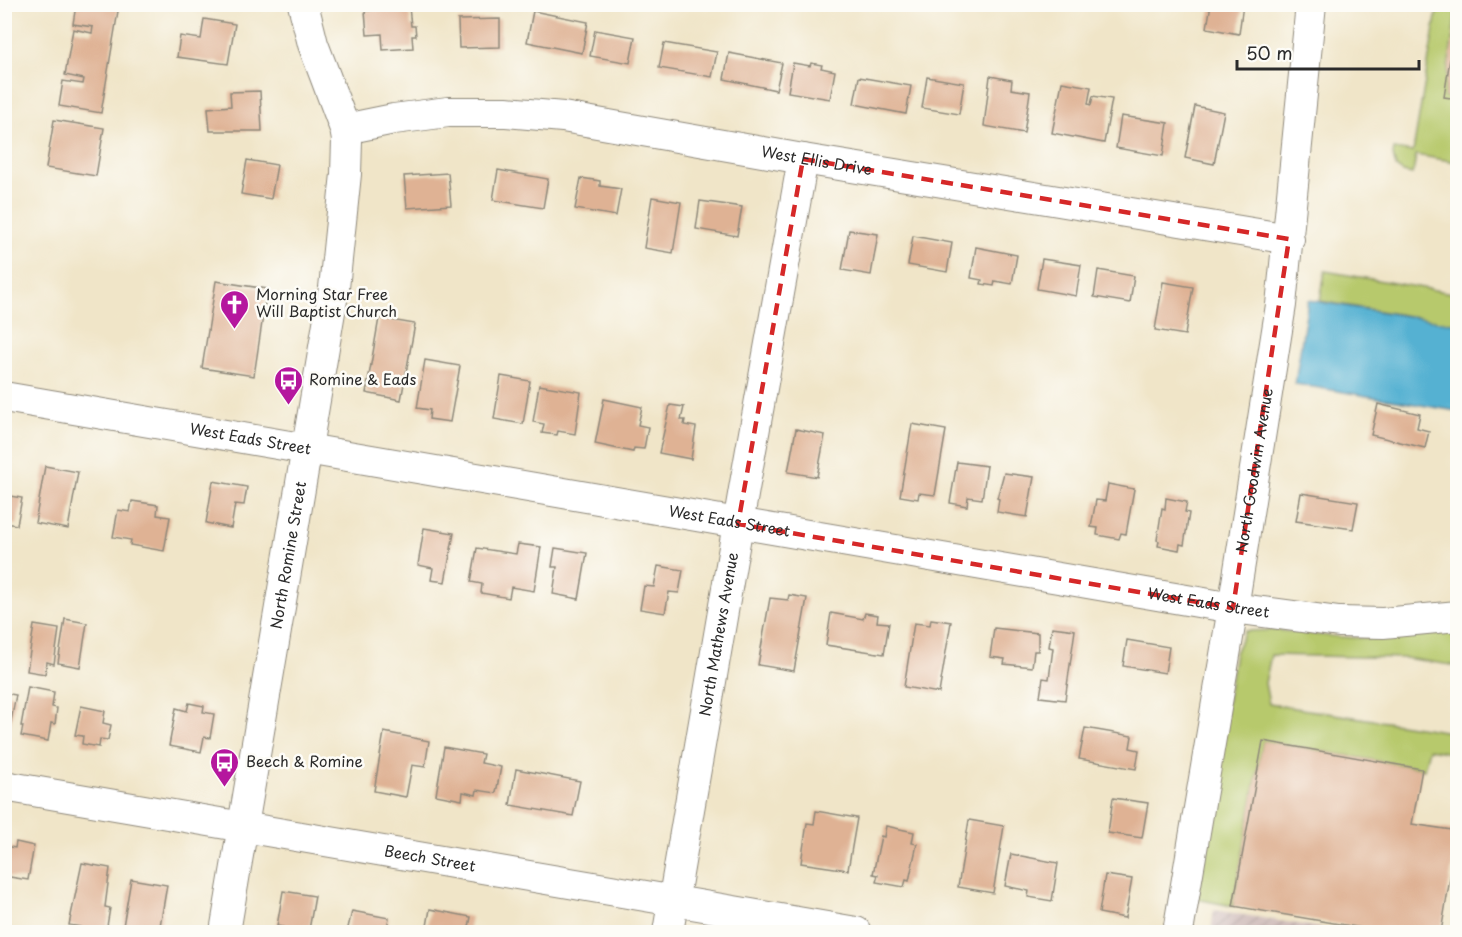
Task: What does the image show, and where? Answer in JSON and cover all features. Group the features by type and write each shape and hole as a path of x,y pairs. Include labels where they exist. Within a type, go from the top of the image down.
{"street":[{"name":"North Romine Street","path":"225,933 334,288 346,174 345,129 313,44 303,4"},
{"name":"North Goodwin Avenue","path":"1178,933 1281,305 1311,4"},
{"name":"West Ellis Drive","path":"345,129 394,119 448,112 506,112 563,117 1288,239"},
{"name":"North Mathews Avenue","path":"668,933 803,159"},
{"name":"West Eads Street","path":"4,397 1233,608 1339,622 1383,623 1458,616"},
{"name":"Beech Street","path":"4,786 856,933"}],"highlighted area":[{"path":"803,159 1289,239 1233,608 738,524"}],"shaded area":[{"path":"1214,910 1345,932 1211,932"}],"green space":[{"path":"1438,5 1457,5 1444,97 1457,99 1457,162 1416,155 1413,174 1403,172 1396,167 1394,149 1413,152"},
{"path":"1325,271 1457,294 1457,324 1320,301"},
{"path":"1276,630 1339,637 1386,638 1457,630 1457,666 1405,658 1271,655 1265,683 1269,704 1457,733 1457,754 1429,749 1424,769 1263,741 1233,906 1196,899 1235,653 1245,631"}],"water":[{"path":"1308,300 1457,324 1457,411 1295,384"}],"building":[{"path":"1211,4 1243,4 1239,34 1207,28"},
{"path":"76,5 119,5 101,113 59,106 63,81 83,84 84,79 65,75 73,29 92,33 93,27 73,24"},
{"path":"409,7 411,26 415,26 416,36 412,36 413,48 383,50 382,34 367,35 365,11"},
{"path":"533,11 588,22 582,53 527,42"},
{"path":"204,19 235,24 228,64 177,57 180,36 201,39"},
{"path":"500,19 500,47 459,48 458,20"},
{"path":"1456,21 1458,21 1458,99 1444,97"},
{"path":"595,30 635,37 630,63 590,56"},
{"path":"664,43 717,52 712,77 659,68"},
{"path":"729,53 782,63 776,90 724,79"},
{"path":"793,63 810,66 811,63 822,65 821,68 835,71 830,99 788,92"},
{"path":"990,76 1012,80 1011,89 1030,92 1024,133 984,126"},
{"path":"859,77 911,86 906,114 854,104"},
{"path":"927,77 964,83 959,114 922,108"},
{"path":"1062,82 1091,87 1088,104 1091,105 1093,96 1112,99 1104,143 1052,133"},
{"path":"260,91 262,131 210,131 208,108 231,106 230,92"},
{"path":"1195,106 1224,112 1214,164 1185,158"},
{"path":"1121,116 1168,123 1163,156 1116,148"},
{"path":"54,120 104,128 96,176 46,168"},
{"path":"247,160 277,165 271,199 241,194"},
{"path":"498,170 548,179 543,208 493,200"},
{"path":"448,173 451,205 407,208 404,176"},
{"path":"581,178 600,181 600,186 621,189 616,216 575,209"},
{"path":"652,197 681,202 673,253 644,248"},
{"path":"700,201 742,207 737,236 696,229"},
{"path":"849,230 878,234 871,275 842,270"},
{"path":"913,236 952,243 947,272 908,265"},
{"path":"976,247 1017,255 1012,284 995,281 994,286 981,284 982,280 971,278"},
{"path":"1042,259 1081,265 1076,296 1037,289"},
{"path":"1098,270 1134,276 1130,303 1094,297"},
{"name":"Morning Star Free Will Baptist Church","path":"216,281 267,289 254,376 202,368"},
{"path":"1163,282 1193,287 1185,335 1155,330"},
{"path":"379,318 415,324 401,400 366,393"},
{"path":"425,360 460,366 450,422 429,419 430,410 417,408"},
{"path":"501,376 530,381 523,424 494,419"},
{"path":"539,385 581,392 575,434 558,431 557,435 542,433 544,424 533,422"},
{"path":"604,399 642,407 638,425 648,427 644,449 634,448 633,452 595,444"},
{"path":"1378,404 1420,414 1417,428 1429,431 1425,448 1371,435"},
{"path":"670,405 684,407 681,420 685,420 684,425 696,427 691,459 659,453"},
{"path":"912,424 946,430 935,495 919,493 918,499 900,496"},
{"path":"796,429 825,435 817,477 788,472"},
{"path":"957,462 987,466 982,499 968,497 967,506 950,503"},
{"path":"45,466 78,472 68,529 35,523"},
{"path":"1004,473 1034,477 1027,517 997,512 999,499 997,498"},
{"path":"213,481 247,487 244,505 235,504 231,528 206,523"},
{"path":"1108,484 1134,489 1126,534 1121,533 1119,539 1097,535 1098,528 1091,527 1096,500 1105,501"},
{"path":"1301,493 1358,502 1353,529 1296,521"},
{"path":"4,495 22,498 17,525 4,523"},
{"path":"1166,498 1187,502 1185,512 1189,513 1184,545 1180,544 1179,550 1158,546 1162,508 1165,509"},
{"path":"132,501 158,505 157,515 170,517 164,551 130,545 131,540 113,537 118,510 130,512"},
{"path":"424,528 454,533 445,582 431,580 433,568 418,565"},
{"path":"518,544 541,547 534,591 511,587 509,598 481,593 482,584 471,582 477,548 516,554"},
{"path":"555,548 587,553 579,599 553,594 557,567 552,567"},
{"path":"658,566 683,570 679,593 669,592 665,613 640,609 644,586 654,587"},
{"path":"789,595 807,598 794,671 758,665 770,598 788,600"},
{"path":"831,613 863,619 865,613 878,615 877,622 889,623 884,654 826,645"},
{"path":"65,619 87,623 80,667 58,663"},
{"path":"931,619 951,622 939,693 904,687 914,623 930,625"},
{"path":"34,625 59,629 54,664 47,662 45,674 27,671"},
{"path":"1052,627 1075,630 1065,700 1040,697 1043,678 1049,679 1053,648 1049,647"},
{"path":"994,628 1038,633 1038,651 1034,651 1032,667 1004,664 1005,659 990,657"},
{"path":"1127,640 1169,647 1165,673 1123,666"},
{"path":"28,687 54,692 52,707 57,708 55,724 51,723 48,741 21,736"},
{"path":"4,693 16,695 10,726 4,725"},
{"path":"189,703 204,706 203,712 214,714 210,738 204,737 201,752 169,746 176,708 187,711"},
{"path":"81,706 105,711 103,723 111,725 108,740 100,739 99,747 82,744 83,736 75,735"},
{"path":"1085,728 1132,736 1130,748 1139,750 1136,769 1079,759"},
{"path":"384,732 429,741 425,767 412,765 406,797 374,791"},
{"path":"1263,741 1422,769 1412,824 1458,831 1441,932 1386,932 1233,906"},
{"path":"444,747 483,754 481,763 501,767 496,793 477,790 476,795 463,792 462,800 436,795"},
{"path":"516,769 580,781 573,816 510,805"},
{"path":"1113,798 1148,803 1142,838 1108,833"},
{"path":"816,811 857,818 848,870 801,863 807,823 814,824"},
{"path":"969,820 1004,826 993,893 958,887"},
{"path":"886,826 914,832 912,843 917,844 909,881 906,880 904,887 876,882 878,875 873,874 881,836 884,837"},
{"path":"16,842 34,846 28,880 4,876 4,846 15,848"},
{"path":"1011,854 1058,863 1052,901 1028,897 1029,891 1005,886"},
{"path":"82,863 110,868 105,907 110,908 106,932 80,931 80,927 69,925"},
{"path":"1105,875 1132,879 1125,918 1099,913"},
{"path":"131,879 167,885 159,932 122,932"},
{"path":"283,891 315,896 309,930 316,932 282,932 283,927 277,926"},
{"path":"430,909 471,917 468,932 426,932"},
{"path":"352,911 389,918 386,932 347,932"}],"place":[{"name":"Morning Star Free Will Baptist Church","path":"235,330"},
{"name":"Romine & Eads","path":"288,406"},
{"name":"Beech & Romine","path":"225,788"}]}
